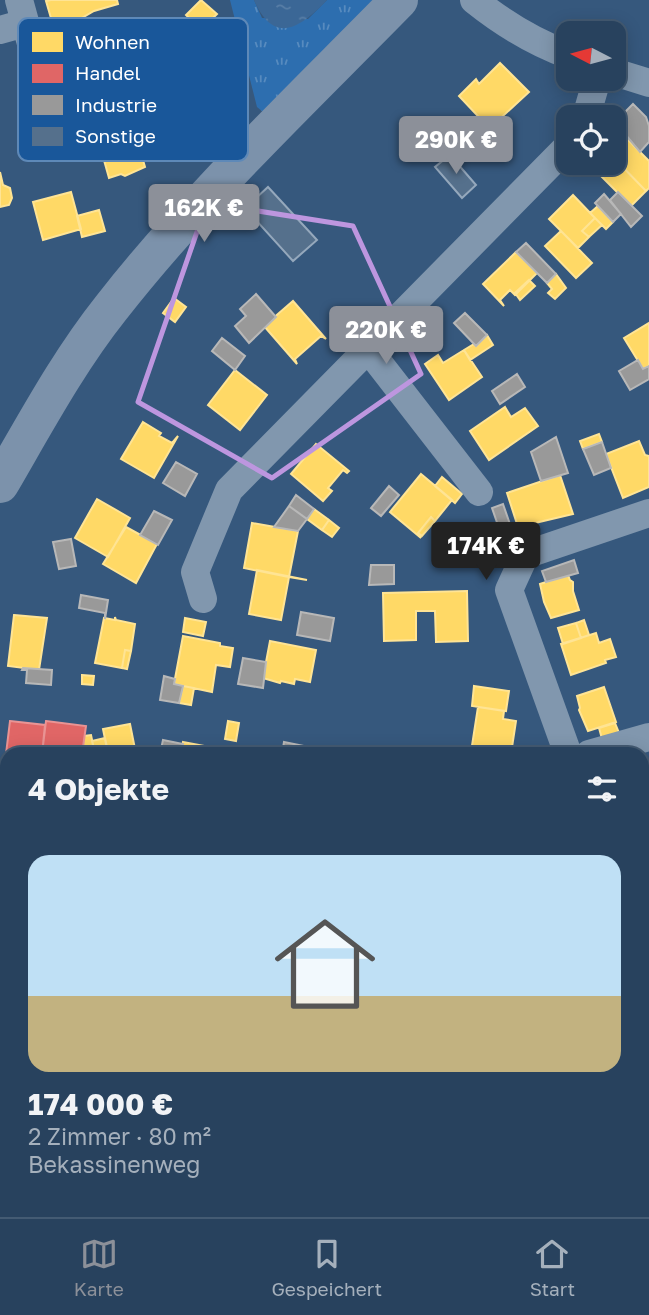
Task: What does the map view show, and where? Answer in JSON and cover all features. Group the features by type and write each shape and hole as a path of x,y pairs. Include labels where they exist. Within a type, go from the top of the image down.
{"main road":[{"path":"248,156 399,0"},
{"path":"0,484 60,382 110,310 166,241 243,161"}],"street":[{"path":"474,0 503,23 537,43 556,50"},
{"path":"626,76 649,83"},
{"path":"203,598 195,572 229,490 556,158"},
{"path":"368,349 480,492"},
{"path":"565,747 509,590 525,555 649,513"},
{"path":"614,747 649,737"}],"highlighted area":[{"path":"207,203 353,226 421,374 272,478 138,402"}],"green space":[{"path":"230,0 254,0 262,18 308,19 327,0 380,0 268,116 257,107 248,71 248,18 235,18"}],"water":[{"path":"254,0 327,0 297,24 279,28 270,23"}],"building: Wohnen":[{"path":"117,0 118,4 94,11 82,18 51,18 46,1"},
{"path":"201,0 217,14 213,18 189,18 186,15"},
{"path":"500,63 529,92 491,127 491,130 459,96 476,79 479,84"},
{"path":"626,138 649,161 649,188 646,191 626,170"},
{"path":"104,161 143,161 145,167 125,176 121,174 109,178"},
{"path":"626,170 646,191 631,206 600,175 626,175"},
{"path":"0,172 3,185 10,188 12,198 9,205 0,207"},
{"path":"71,192 81,229 43,240 33,202"},
{"path":"573,195 595,218 582,231 589,237 578,248 549,219"},
{"path":"598,206 613,222 606,229 590,213"},
{"path":"99,210 105,231 82,237 77,216"},
{"path":"595,218 602,225 589,237 582,231"},
{"path":"561,231 592,263 576,278 545,246"},
{"path":"516,252 537,273 515,295 510,290 500,300 504,306 483,284"},
{"path":"556,274 566,288 555,299 548,293 552,289 547,283"},
{"path":"529,280 535,286 520,300 515,293"},
{"path":"174,298 186,307 175,322 163,313"},
{"path":"293,301 326,339 321,336 295,359 297,364 264,326"},
{"path":"649,323 649,366 643,369 624,338"},
{"path":"487,335 493,345 470,360 464,350 474,344 476,346"},
{"path":"464,350 482,377 449,400 425,364 438,355 443,363"},
{"path":"235,370 267,395 240,430 208,405"},
{"path":"505,407 511,417 525,408 538,426 489,460 470,431"},
{"path":"143,422 172,443 178,436 154,478 121,459"},
{"path":"599,434 602,442 583,449 580,441"},
{"path":"639,441 645,455 649,456 649,487 623,498 606,454"},
{"path":"316,444 349,471 347,473 343,470 328,488 332,491 323,501 291,474"},
{"path":"421,474 452,500 435,521 431,517 418,533 421,538 390,512"},
{"path":"560,475 573,514 518,527 507,493"},
{"path":"442,477 462,494 455,503 435,486"},
{"path":"97,499 130,518 108,557 75,538"},
{"path":"314,509 329,520 322,530 307,519"},
{"path":"431,517 435,521 422,536 418,533"},
{"path":"329,520 339,528 332,537 322,530"},
{"path":"252,523 298,531 289,577 244,568"},
{"path":"126,527 157,544 136,583 103,564"},
{"path":"257,570 307,580 289,577 281,620 249,614"},
{"path":"568,575 573,582 579,610 551,618 540,584"},
{"path":"467,591 468,641 436,642 435,611 416,611 416,640 384,641 383,593"},
{"path":"14,615 47,618 39,670 8,666"},
{"path":"115,617 116,620 135,624 131,651 125,650 122,668 95,663 104,618 115,620"},
{"path":"185,618 206,622 203,636 183,632"},
{"path":"584,620 589,635 581,638 576,623"},
{"path":"576,623 581,638 563,644 558,628"},
{"path":"596,633 599,643 610,639 616,657 571,675 561,644"},
{"path":"183,636 233,648 230,667 216,665 212,692 174,684"},
{"path":"270,641 316,650 310,682 295,679 294,684 280,683 263,678"},
{"path":"125,650 131,651 127,669 122,668"},
{"path":"82,675 94,676 93,685 82,684"},
{"path":"183,686 194,688 191,705 179,703"},
{"path":"474,686 509,691 506,711 472,706"},
{"path":"604,687 616,722 588,731 579,710 577,696"},
{"path":"478,707 504,711 503,719 516,721 512,747 472,747"},
{"path":"228,721 239,723 236,741 225,739"},
{"path":"615,723 619,733 602,739 599,728"},
{"path":"130,724 135,747 107,747 103,729"},
{"path":"91,735 94,747 83,747 84,736"},
{"path":"105,738 107,747 94,747 92,741"},
{"path":"183,742 210,747 182,747"}],"building: Handel":[{"path":"10,721 45,725 43,747 7,747"},
{"path":"46,721 86,726 83,747 43,747"}],"building: Industrie":[{"path":"633,104 646,117 649,142 640,152 626,135 626,111"},
{"path":"618,192 642,216 631,227 610,200"},
{"path":"604,194 621,214 613,222 595,203"},
{"path":"526,243 556,274 547,283 516,252"},
{"path":"256,294 276,317 249,343 235,326 246,316 240,309"},
{"path":"465,313 487,335 476,346 454,323"},
{"path":"222,338 245,356 235,370 212,351"},
{"path":"638,360 643,369 649,366 649,379 630,390 619,371"},
{"path":"517,374 525,387 500,404 492,391"},
{"path":"556,437 568,473 541,481 531,452"},
{"path":"602,442 611,468 594,475 583,449"},
{"path":"176,462 197,474 185,496 163,483"},
{"path":"389,486 399,495 381,516 371,508"},
{"path":"296,495 314,509 307,519 289,506"},
{"path":"503,504 513,533 502,537 492,508"},
{"path":"289,506 307,519 298,531 274,527"},
{"path":"154,511 172,520 158,545 140,535"},
{"path":"71,539 76,566 59,569 53,542"},
{"path":"574,560 578,573 546,582 542,571"},
{"path":"371,565 394,565 394,584 369,585"},
{"path":"81,595 108,600 105,619 105,613 79,608"},
{"path":"301,612 334,618 330,641 297,635"},
{"path":"243,658 266,662 263,688 238,684"},
{"path":"23,668 52,670 51,685 26,683 27,670 22,670"},
{"path":"164,676 175,679 174,684 183,686 179,703 160,700"},
{"path":"163,740 183,744 182,747 162,747"},
{"path":"284,742 304,746 304,747 283,747"}],"building: Sonstige":[{"path":"450,155 476,185 462,198 435,167"},
{"path":"268,187 317,240 293,261 245,208"}]}
